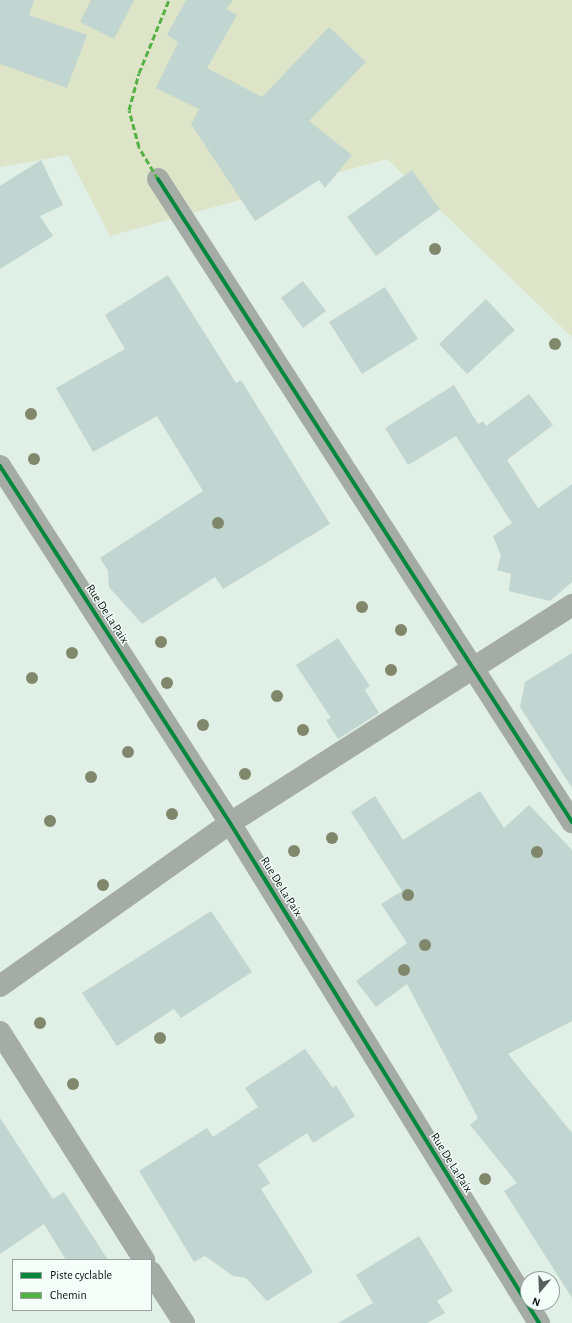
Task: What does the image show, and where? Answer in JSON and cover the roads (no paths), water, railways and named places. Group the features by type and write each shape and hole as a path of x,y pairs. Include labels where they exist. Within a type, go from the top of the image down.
{"street":[{"path":"158,179 572,822"},
{"name":"Rue De La Paix","path":"0,466 230,823 539,1323"},
{"path":"0,986 230,823 471,667 572,605"},
{"path":"0,1032 143,1259"},
{"path":"152,1274 184,1323"}]}
